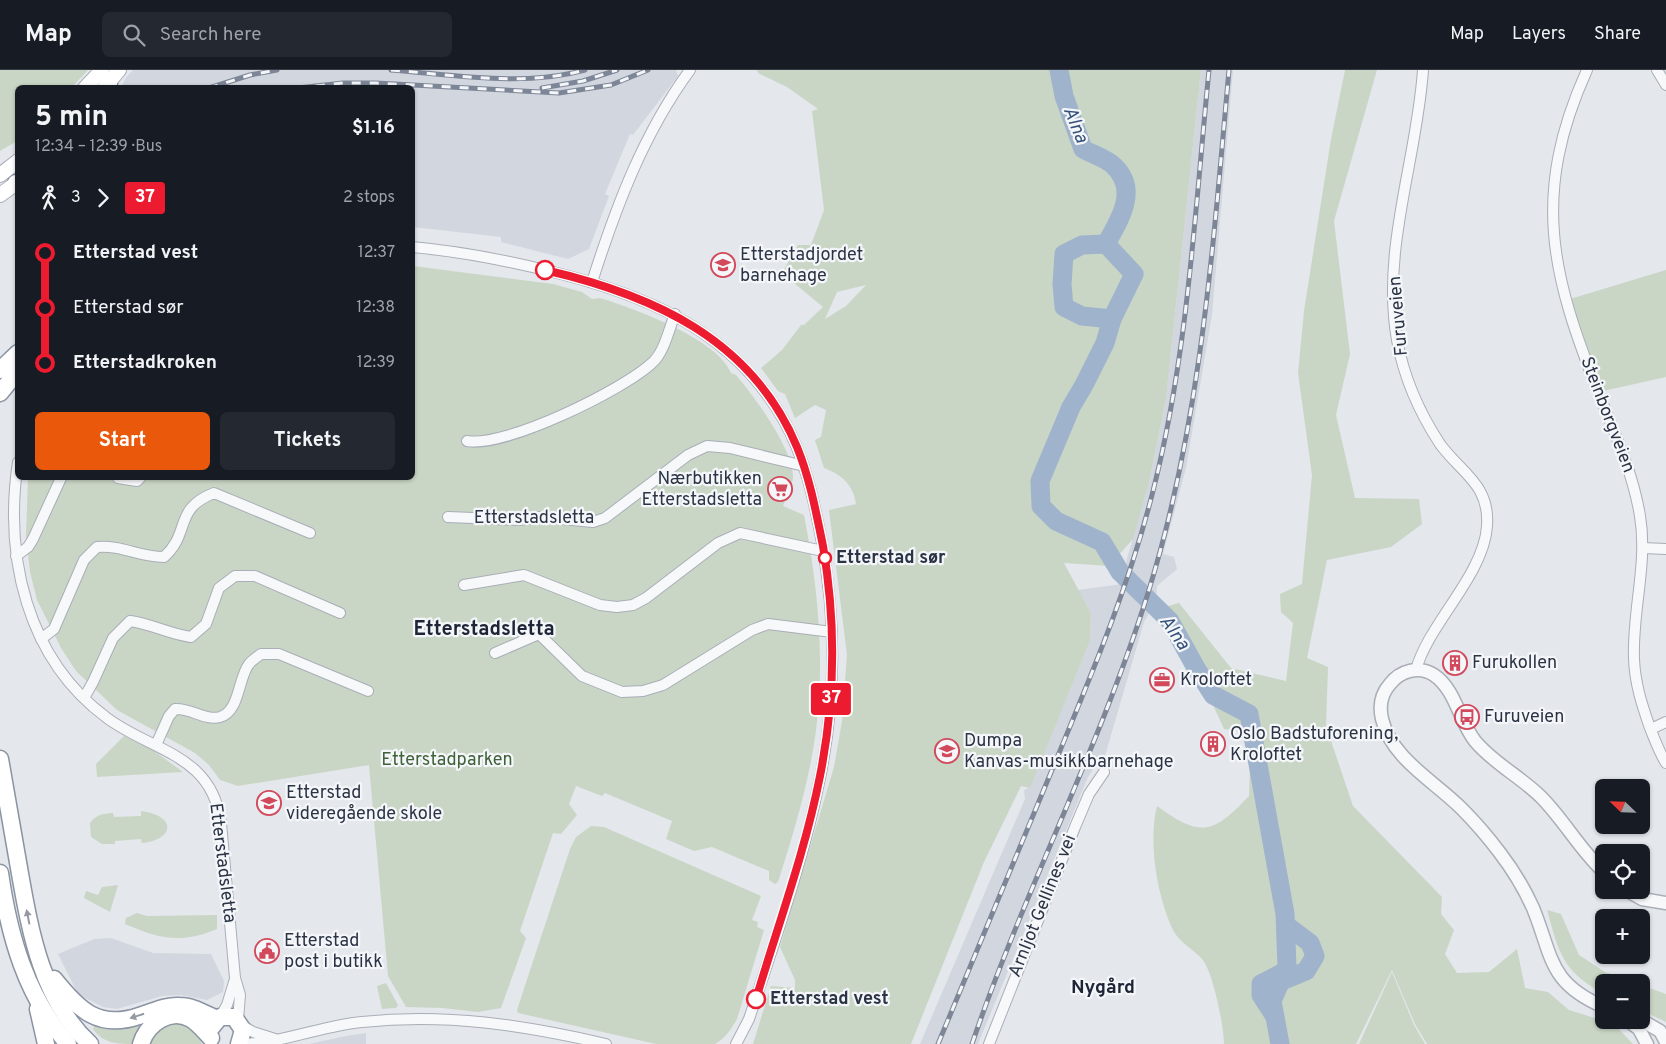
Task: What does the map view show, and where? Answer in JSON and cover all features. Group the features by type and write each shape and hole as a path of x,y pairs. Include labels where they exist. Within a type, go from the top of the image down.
{"highway":[{"path":"0,370 15,355"},
{"path":"1,390 15,374"},
{"path":"0,759 32,934 41,964 60,1005 90,1044"},
{"path":"0,873 13,940 32,990 46,1044"},
{"path":"41,964 73,1002 84,1011 100,1019 126,1020 166,1007 180,1006 218,1018 228,1016 240,1023 243,1035 239,1044"},
{"path":"32,990 46,1015 68,1044"},
{"path":"141,1044 145,1034 153,1024 165,1017 177,1015 192,1020 213,1042"},
{"path":"213,1042 210,1028 218,1018"}],"main road":[{"path":"93,85 109,79"},
{"path":"0,175 15,163"},
{"path":"0,195 15,184"}],"street":[{"path":"592,282 613,219 638,156 663,111 690,70"},
{"name":"Furuveien","path":"1416,670 1420,653 1454,602 1482,549 1488,518 1485,500 1479,488 1440,443 1416,403 1406,375 1397,339 1393,280 1397,234 1423,70"},
{"name":"Steinborgveien","path":"1587,70 1572,105 1557,165 1553,209 1555,257 1577,338 1636,492 1643,548 1634,657 1639,694 1651,730 1666,762"},
{"path":"1657,70 1666,85"},
{"path":"415,247 460,252 506,261 592,282 640,299 674,314 712,339 755,378 784,420 804,466 812,496 829,589 832,632 831,698 816,798 750,1019 736,1044"},
{"path":"467,441 479,443 506,437 622,386 654,362 674,314"},
{"name":"Etterstadsletta","path":"448,517 519,520 542,517 593,522 605,518 688,455 707,446 730,448 804,466"},
{"name":"Etterstadsletta","path":"16,480 12,511 22,593 41,639 59,668 84,698 120,727 190,764 205,780 217,801 221,823 235,978 240,994 240,1023"},
{"path":"16,556 28,547 33,539 60,480"},
{"path":"41,639 54,629 84,560 96,547 113,545 149,557 164,557 174,548 190,508 200,499 214,493 310,533"},
{"path":"464,585 524,574 600,605 617,607 633,605 646,598 718,543 740,533 823,551"},
{"path":"1643,548 1666,549"},
{"path":"84,698 112,638 130,621 150,624 174,635 191,637 206,624 219,588 235,576 255,576 340,613"},
{"path":"495,653 539,634 582,676 622,692 643,691 663,685 752,630 768,624 832,632"},
{"path":"156,745 169,716 175,709 185,708 206,717 220,717 231,708 249,664 261,654 279,654 368,691"},
{"path":"1595,861 1541,797 1475,741 1443,682 1432,674 1416,670 1398,676 1385,690 1380,707 1387,733 1408,761 1489,837 1515,872 1533,909 1549,957 1562,980 1574,991 1595,1002"},
{"path":"1651,730 1666,722"},
{"name":"Arnljot Gellines vei","path":"989,1044 1075,827 1089,794 1104,772"},
{"path":"1642,899 1666,903"},
{"name":"Etterstadsletta","path":"218,1018 227,1005 235,978"},
{"path":"239,1044 267,1043 275,1039 348,1023 439,1018 523,1026 606,1044"},
{"path":"240,1023 253,1032 275,1039"},
{"path":"1650,1025 1660,1031 1666,1042"},
{"path":"1639,1029 1647,1044"}],"shaded area":[{"path":"133,70 676,70 678,76 633,135 630,134 605,194 609,196 589,249 568,259 501,242 501,237 415,227 415,85 123,85 125,79"},
{"path":"1201,70 1233,70 1212,315 1186,468 1163,554 1174,557 1177,569 1157,586 1156,602 1144,622 1102,766 1094,768 1088,777 978,1044 920,1044 1025,799 1024,790 1030,787 1090,641 1091,613 1078,590 1122,584 1127,569 1126,562 1148,487 1166,399"},
{"path":"111,938 153,953 211,954 224,981 223,992 207,1000 181,995 162,996 117,1009 103,1007 78,994 58,954 94,939"},
{"path":"366,1033 366,1044 309,1044 346,1036"}],"green space":[{"path":"0,70 88,70 74,85 15,85 15,142 0,151"},
{"path":"757,70 1201,70 1166,399 1148,487 1133,539 1109,566 1064,563 1091,613 1090,641 1030,788 1021,786 984,862 911,1044 753,1044 771,986 795,988 795,980 780,947 834,767 842,721 847,655 829,510 856,504 855,497 846,481 824,468 815,440 821,437 826,410 815,405 795,418 785,394 778,391 761,368 782,350 801,325 804,325 823,307 782,273 798,245 811,245 824,210 812,111 818,109 787,87 758,73","holes":["866,285 846,306 825,319 837,292"]},
{"path":"1345,70 1377,70 1334,221 1350,354 1336,415 1355,498 1419,499 1422,524 1391,547 1327,560 1307,658 1328,667 1326,726 1353,806 1442,897 1441,914 1454,930 1445,954 1457,973 1489,972 1517,949 1525,988 1548,992 1569,1010 1595,1018 1595,1029 1619,1029 1633,1044 1427,1044 1415,1024 1392,970 1356,1044 1224,1044 1217,1000 1206,965 1175,934 1167,916 1162,901 1154,852 1154,820 1157,806 1185,823 1196,827 1216,824 1226,818 1249,796 1251,732 1224,729 1181,635 1166,616 1168,606 1179,603 1231,668 1286,681 1293,623 1281,612 1280,594 1302,584 1312,475 1298,373 1304,311 1331,139"},
{"name":"Etterstadparken","path":"415,266 553,284 582,292 592,299 600,298 633,309 673,326 710,348 723,360 731,373 736,375 771,423 787,452 793,476 791,488 783,506 804,515 819,623 819,704 809,769 790,844 778,882 775,884 769,880 769,871 712,847 694,851 666,839 672,821 605,793 602,796 576,786 569,804 577,815 561,834 553,833 520,931 526,938 501,1008 478,1012 406,1007 388,976 369,765 238,786 220,780 209,765 195,753 117,710 76,671 61,648 37,600 30,572 26,536 28,480 415,480"},
{"path":"1666,270 1666,377 1603,391 1570,299"},
{"path":"124,736 154,751 183,772 97,777 96,764"},
{"path":"141,811 161,818 166,823 166,833 153,841 142,843 141,839 115,841 115,844 102,844 91,837 90,823 97,816 113,813 114,817 141,816"},
{"path":"591,826 604,827 761,896 752,920 758,922 757,927 764,930 737,1019 719,1042 715,1044 656,1044 518,1013 517,1010 570,849 576,837"},
{"path":"118,885 110,912 84,898 86,891 98,895 102,887"},
{"path":"1547,910 1561,914 1579,955 1611,974 1595,974 1595,989 1590,986 1571,969 1564,959 1555,938"},
{"path":"137,913 147,916 217,915 217,929 192,937 170,938 160,936 125,924 126,918"},
{"path":"1392,972 1414,1025 1425,1044 1359,1044"},
{"path":"386,983 398,1005 396,1008 382,1009 377,986"},
{"path":"1650,988 1666,994 1666,1022 1650,1014"},
{"path":"180,1021 198,1033 202,1044 146,1044 156,1028"},
{"path":"95,1024 135,1024 140,1027 136,1044 117,1043 106,1040 93,1029"}],"waterway":[{"name":"Alna","path":"1059,70 1064,96 1083,149 1114,166 1121,175 1126,195 1125,205 1117,225 1106,244 1082,245 1064,254 1062,284 1064,307 1082,316 1112,319 1105,343 1071,407 1040,481 1041,506 1056,521 1102,542 1120,572 1170,621 1213,695 1249,714 1285,914 1287,967 1272,1001 1280,1044"},
{"name":"Alna","path":"1106,244 1134,274 1112,319"},
{"path":"1279,982 1306,971 1315,956 1310,943 1286,925"},
{"path":"1274,1015 1261,995 1261,984 1284,972"}],"railway":[{"path":"218,85 250,75 277,70"},
{"path":"391,70 464,77 513,79 538,78 585,70"},
{"path":"542,88 583,81 617,70"},
{"path":"415,85 559,93 611,85 648,70"},
{"path":"938,1044 1094,667 1121,597 1143,527 1165,439 1175,387 1189,282 1209,70"},
{"path":"972,1044 1015,931 1108,707 1148,593 1166,529 1181,464 1202,334 1229,70"},
{"path":"325,85 343,83 413,85"}],"bus line":[{"name":"37","path":"545,270 598,284 664,308 698,328 729,352 755,378 784,420 804,466 818,520 832,612 831,698 825,749 816,798 756,999"}],"place":[{"name":"Etterstadjordet barnehage","path":"723,265"},
{"name":"Nærbutikken Etterstadsletta","path":"780,489"},
{"name":"Etterstad sør","path":"825,558"},
{"name":"Furukollen","path":"1455,663"},
{"name":"Kroloftet","path":"1162,680"},
{"name":"Furuveien","path":"1467,717"},
{"name":"Oslo Badstuforening, Kroloftet","path":"1213,744"},
{"name":"Dumpa Kanvas-musikkbarnehage","path":"947,751"},
{"name":"Etterstad videregående skole","path":"269,803"},
{"name":"Etterstad post i butikk","path":"267,951"},
{"name":"Etterstad vest","path":"756,999"}],"district":[{"name":"Etterstadsletta","path":"484,630"},
{"name":"Nygård","path":"1103,988"}]}
